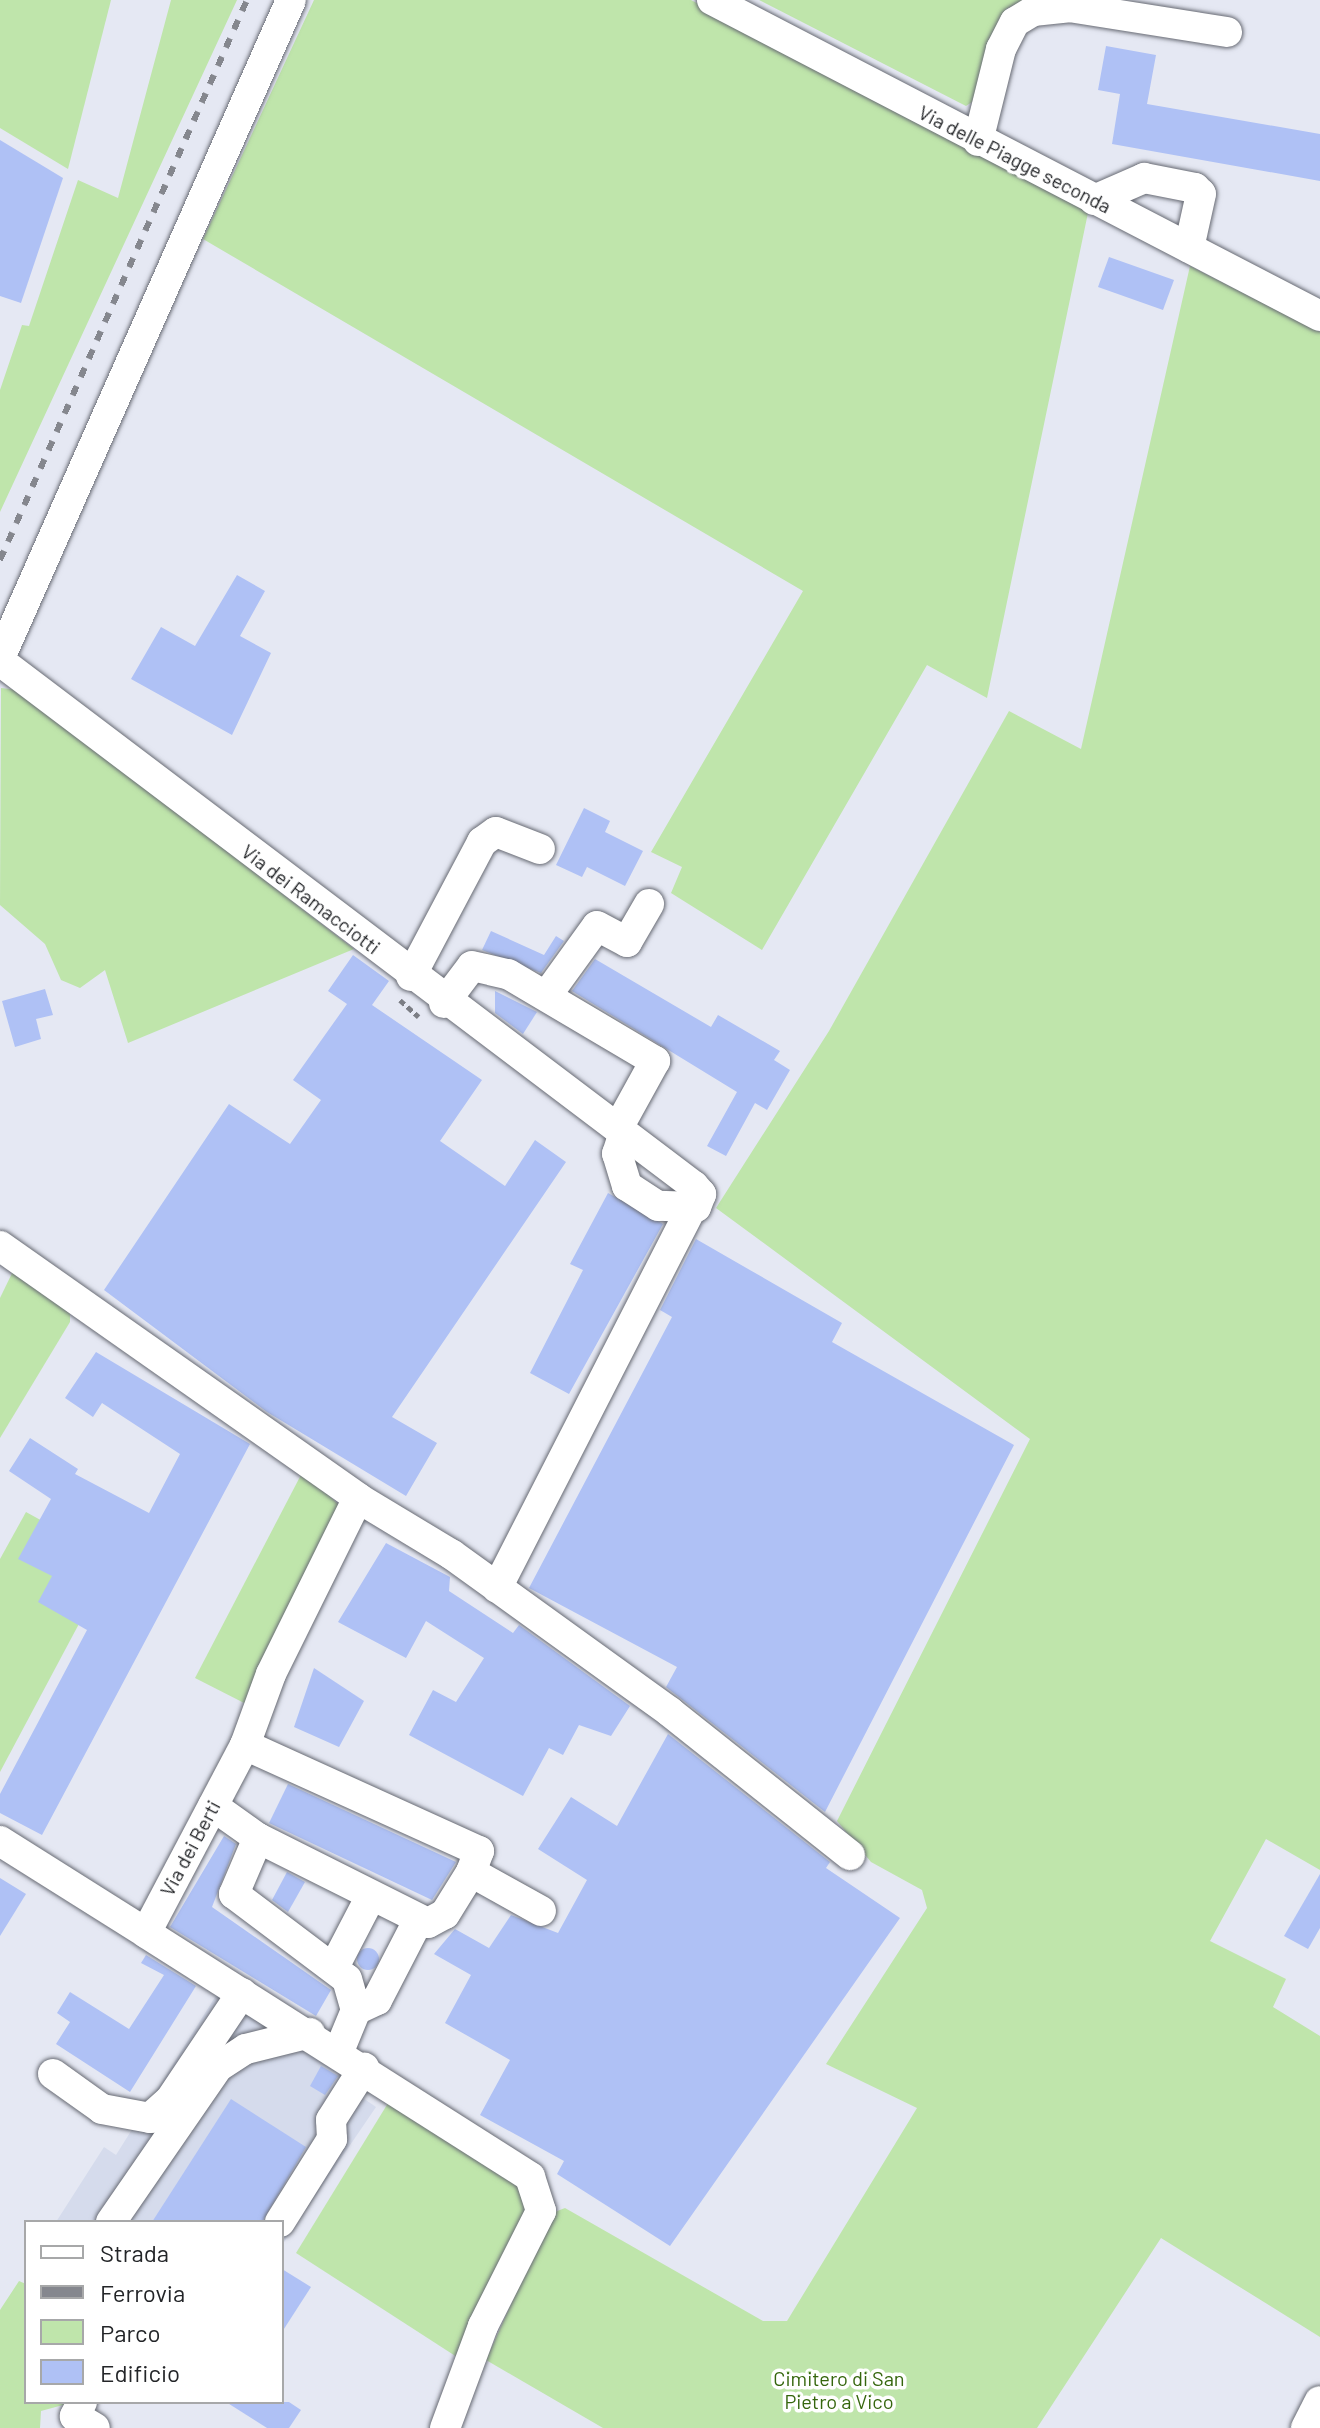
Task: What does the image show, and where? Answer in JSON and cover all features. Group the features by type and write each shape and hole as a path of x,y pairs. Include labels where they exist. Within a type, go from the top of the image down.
{"street":[{"path":"0,660 291,0"},
{"name":"Via delle Piagge seconda","path":"712,0 978,141 1320,316"},
{"path":"978,141 1001,49 1015,22 1033,11 1069,7 1227,32"},
{"path":"1094,200 1144,178 1195,188 1201,194 1189,248"},
{"name":"Via dei Ramacciotti","path":"0,660 444,1003 694,1186 700,1200 690,1211"},
{"path":"411,976 482,842 496,832 540,849"},
{"path":"547,995 597,926 627,942 649,904"},
{"path":"444,1003 472,966 508,974 655,1061 621,1131 617,1154 627,1186 658,1206 690,1211 497,1588"},
{"path":"0,1246 358,1498 497,1588 850,1855"},
{"name":"Via dei Berti","path":"146,1933 245,1745 271,1674 358,1498"},
{"path":"213,1806 258,1838 419,1919 445,1914 471,1872 479,1851 245,1745"},
{"path":"258,1838 234,1894 334,1967 355,1994 356,2010 339,2051"},
{"path":"0,1841 339,2051 530,2177 540,2195 541,2211 483,2326 445,2428"},
{"path":"471,1872 541,1911"},
{"path":"334,1967 371,1896"},
{"path":"356,2010 377,2000 419,1919"},
{"path":"53,2074 102,2109 150,2118 179,2087 242,1993"},
{"path":"112,2220 218,2067 246,2049 310,2033"},
{"path":"281,2220 332,2139 331,2120 364,2068"},
{"path":"1306,2428 1320,2401"},
{"path":"81,2404 75,2416 95,2428"}],"shaded area":[{"path":"217,1994 346,2075 341,2083 376,2107 284,2242 284,2220 57,2220 104,2147 116,2155"}],"green space":[{"path":"0,0 111,0 68,169 0,128"},
{"path":"171,0 237,0 0,512 0,390 22,325 29,326 78,180 118,198"},
{"path":"314,0 691,0 1089,208 987,698 927,665 762,950 671,893 682,867 651,852 803,591 203,239"},
{"path":"759,0 1026,0 1006,9 978,98 966,106"},
{"name":"Cimitero di San Pietro a Vico","path":"1190,266 1320,332 1320,1870 1266,1839 1210,1941 1286,1979 1273,2007 1320,2036 1320,2337 1161,2238 1037,2428 603,2428 486,2360 552,2213 565,2208 763,2321 787,2321 917,2108 826,2064 927,1908 922,1890 871,1862 837,1821 1030,1439 716,1208 829,1031 1009,711 1081,749"},
{"path":"1,688 18,690 354,949 128,1043 105,970 80,988 61,980 45,944 0,905"},
{"path":"16,1265 70,1311 70,1322 0,1438 0,1298"},
{"path":"303,1471 339,1505 250,1706 195,1678"},
{"path":"26,1512 113,1560 0,1772 0,1559"},
{"path":"393,2095 519,2182 530,2209 460,2359 296,2253"},
{"path":"19,2281 24,2283 24,2404 67,2404 41,2411 40,2428 0,2428 0,2310"}],"building":[{"path":"1106,46 1156,55 1147,104 1320,134 1320,181 1112,144 1120,94 1098,90"},
{"path":"0,140 63,178 21,303 0,296"},
{"path":"1109,257 1174,280 1163,310 1098,287"},
{"path":"237,575 265,591 240,636 271,653 232,735 131,679 161,627 195,646"},
{"path":"584,808 610,821 605,832 643,851 625,886 587,867 582,877 556,865"},
{"path":"491,931 544,955 556,936 564,941 541,973 482,950"},
{"path":"353,955 389,981 372,1005 482,1080 440,1141 505,1186 535,1140 566,1162 392,1417 437,1443 406,1496 267,1412 104,1290 229,1104 290,1144 321,1100 293,1080 347,1004 328,991"},
{"path":"595,959 711,1027 718,1015 780,1051 774,1060 790,1070 767,1110 755,1103 726,1156 707,1146 737,1092 572,991"},
{"path":"45,989 53,1015 36,1019 41,1039 15,1047 2,1001"},
{"path":"495,991 537,1012 523,1034 495,1013"},
{"path":"608,1193 663,1224 569,1394 530,1373 583,1270 570,1264"},
{"path":"696,1239 842,1323 832,1342 1014,1445 825,1812 666,1687 677,1667 529,1588 672,1317 660,1310"},
{"path":"96,1352 250,1444 42,1835 0,1813 0,1794 87,1630 38,1602 52,1576 18,1559 51,1499 9,1471 30,1438 78,1469 75,1474 149,1513 180,1454 102,1403 93,1417 65,1398"},
{"path":"386,1543 450,1577 449,1591 513,1633 519,1625 630,1706 611,1736 579,1725 563,1755 549,1748 523,1796 409,1735 433,1690 456,1702 484,1658 426,1621 406,1658 338,1622"},
{"path":"314,1668 364,1701 339,1747 294,1727"},
{"path":"668,1734 830,1862 826,1868 900,1918 670,2246 557,2174 564,2161 480,2115 510,2060 445,2023 471,1975 434,1954 455,1929 489,1948 511,1915 558,1933 587,1880 538,1849 571,1797 617,1826"},
{"path":"288,1784 456,1862 432,1900 269,1823"},
{"path":"224,1836 236,1844 212,1907 331,1990 316,2016 170,1927"},
{"path":"287,1872 305,1882 288,1912 272,1900"},
{"path":"1320,1874 1320,1928 1308,1949 1284,1936"},
{"path":"0,1878 26,1894 0,1936"},
{"path":"368,1948 376,1951 379,1959 376,1967 368,1970 360,1967 357,1959 360,1951"},
{"path":"146,1955 196,1986 130,2092 56,2044 70,2022 57,2013 70,1992 129,2029 164,1975 141,1963"},
{"path":"321,2066 338,2076 325,2095 310,2086"},
{"path":"231,2099 306,2147 263,2220 153,2220"},
{"path":"284,2270 311,2287 284,2329"},
{"path":"289,2402 301,2410 289,2428 267,2428 229,2404"}],"railway":[{"path":"0,560 247,0"}]}
